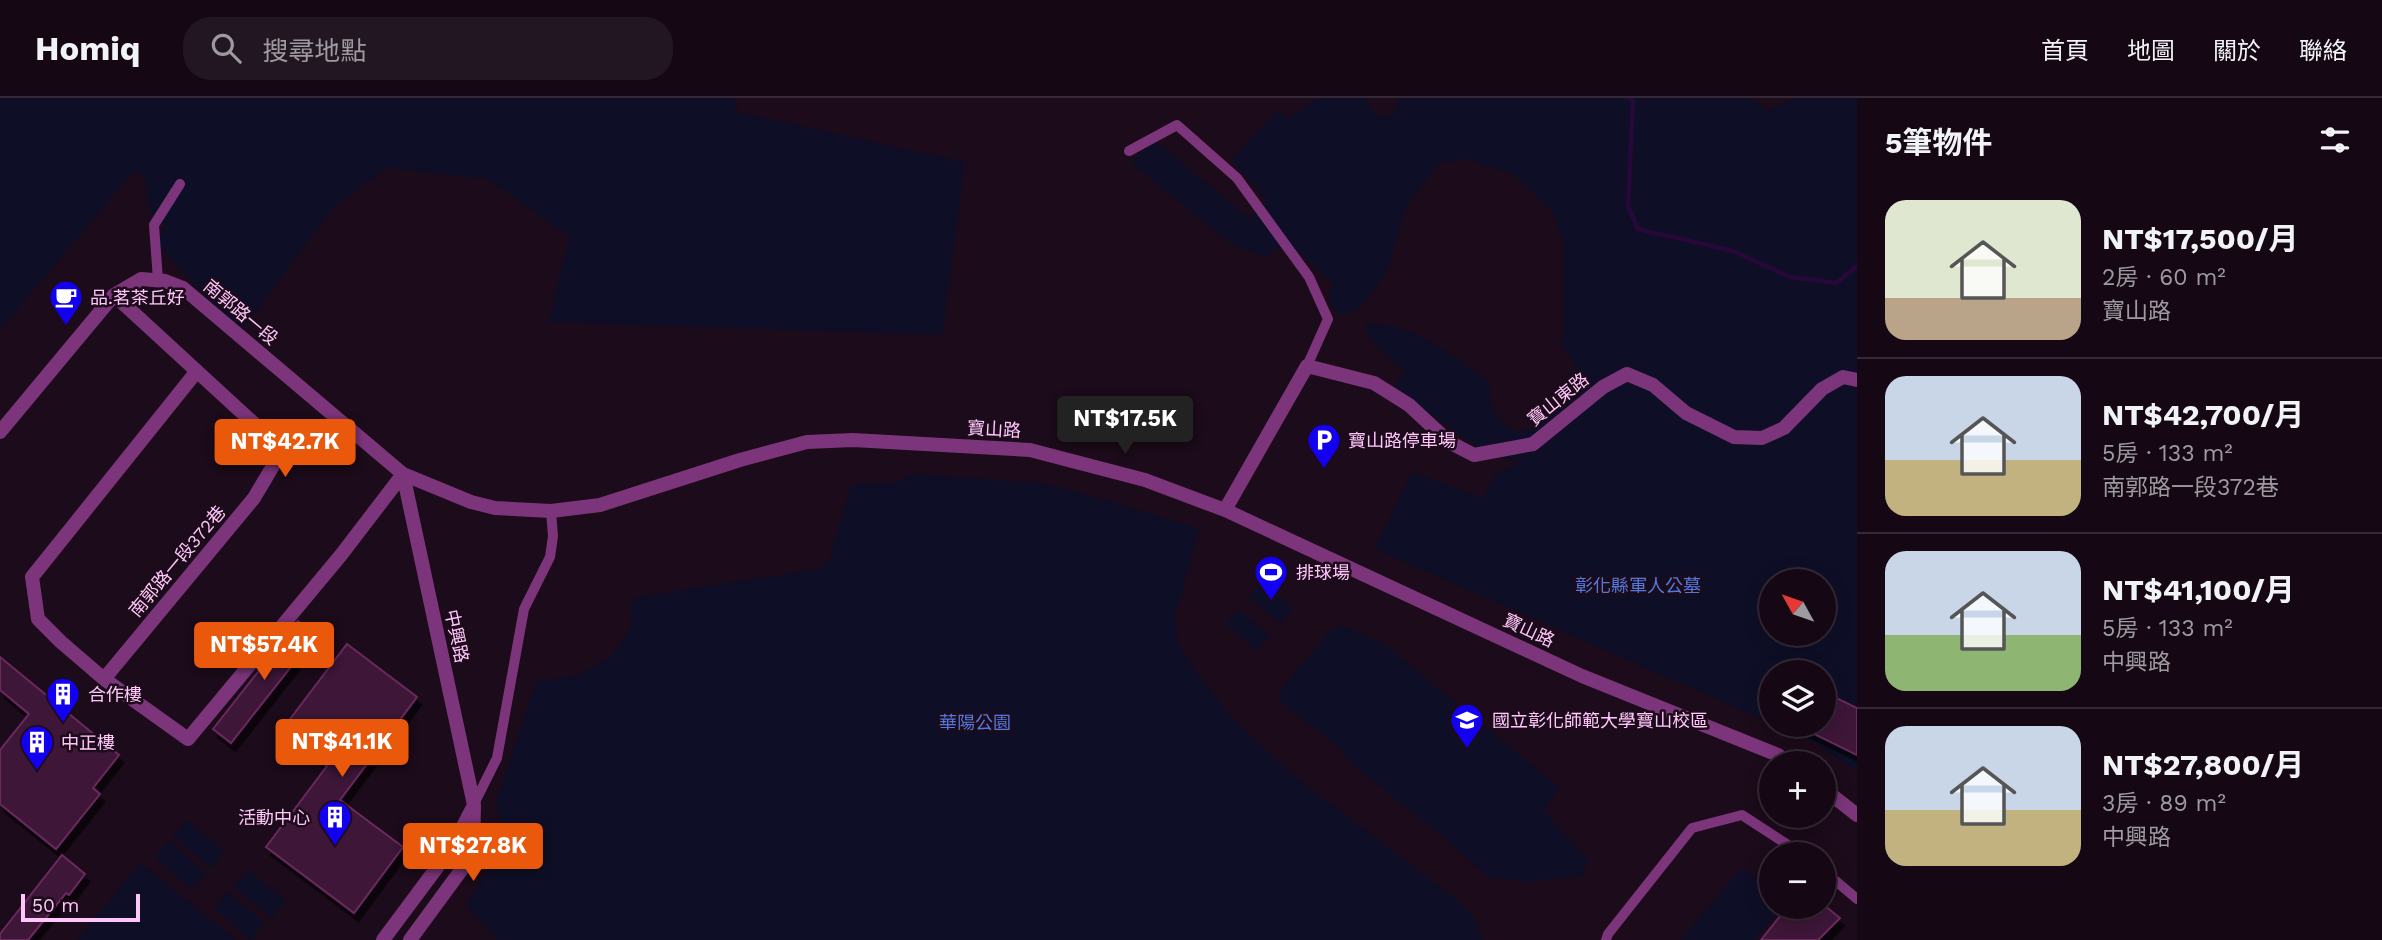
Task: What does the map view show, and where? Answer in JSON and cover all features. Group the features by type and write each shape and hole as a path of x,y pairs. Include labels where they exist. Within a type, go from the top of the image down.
{"street":[{"path":"0,432 114,295 141,279 158,280"},
{"name":"南郭路一段","path":"158,280 183,288 403,474"},
{"name":"南郭路一段372巷","path":"104,679 254,498 276,461 274,442 114,295"},
{"name":"寶山東路","path":"1307,366 1374,383 1409,405 1449,442 1474,455 1533,444 1603,387 1627,374 1653,385 1686,413 1734,438 1762,438 1784,428 1822,389 1843,377 1857,380"},
{"path":"1225,510 1307,366"},
{"path":"197,371 32,577 38,619 104,679 188,739 341,555 403,474"},
{"name":"寶山路","path":"403,474 471,502 495,508 551,511 600,505 740,460 807,442 853,440 1030,450 1145,480 1225,510 1582,676 1768,751"},
{"name":"中興路","path":"403,474 474,805 473,854 410,940"},
{"path":"1836,799 1857,816"},
{"path":"383,940 453,846 474,805"}],"lane":[{"path":"1129,151 1177,125 1237,178 1309,277 1328,319 1307,366"},
{"path":"158,280 154,225 180,184"},
{"path":"474,805 497,758 524,609 550,557 553,536 551,511"},
{"path":"1606,940 1692,828 1742,815 1784,842"},
{"path":"1836,881 1857,899"}],"green space":[{"path":"0,98 733,98 738,112 965,162 942,335 549,322 569,237 488,179 387,168 333,207 239,335 155,241 165,227 150,212 144,177 134,171 0,330"},
{"name":"彰化縣軍人公墓","path":"1318,98 1365,98 1375,116 1392,115 1399,98 1754,98 1766,111 1794,98 1857,98 1857,772 1836,758 1836,751 1827,751 1801,737 1836,737 1836,660 1759,660 1759,718 1375,549 1412,472 1483,498 1495,474 1520,463 1483,451 1401,394 1394,387 1405,371 1371,341 1364,324 1398,328 1446,351 1489,381 1492,406 1502,422 1517,432 1535,428 1576,364 1559,343 1564,335 1564,243 1551,211 1514,175 1468,160 1440,163 1406,205 1386,275 1358,309 1340,315 1328,301 1332,282 1287,242 1265,257 1230,243 1132,164 1153,139 1246,216 1255,215 1267,200 1231,160 1277,111 1288,119"},
{"name":"華陽公園","path":"912,474 1043,483 1199,529 1175,618 1178,643 1194,670 1234,720 1298,779 1461,903 1476,921 1483,940 498,940 466,905 504,846 496,801 536,682 581,674 611,656 629,631 633,598 817,569 830,559 851,484 896,483"},
{"name":"排球場","path":"1261,581 1294,608 1280,623 1249,597"},
{"path":"1238,610 1270,636 1257,652 1226,624"},
{"path":"1343,626 1384,644 1560,788 1543,810 1588,860 1582,876 1528,882 1489,878 1349,761 1340,748 1279,701 1279,691 1332,629"},
{"path":"187,820 225,851 211,868 173,836"},
{"path":"169,841 206,873 192,889 155,858"},
{"path":"140,863 237,940 77,940"},
{"path":"1742,867 1759,882 1759,919 1772,919 1754,940 1681,940"},
{"path":"249,870 286,901 272,918 234,886"},
{"path":"228,891 265,923 251,940 214,908"}],"building":[{"path":"298,621 316,635 231,743 213,729"},
{"path":"347,644 417,697 340,800 403,847 354,913 266,847 327,766 281,731"},
{"path":"0,657 119,755 93,788 100,794 56,849 0,804 0,750 29,714 0,690"},
{"path":"1836,698 1857,708 1857,755 1820,737 1836,737"},
{"path":"62,855 85,874 28,940 0,940 0,934"},
{"path":"1836,915 1840,918 1818,940 1761,940 1778,919 1836,919"}],"waterway":[{"path":"1629,98 1633,101 1628,206 1638,229 1733,251 1790,277 1836,283 1857,266"}],"place":[{"name":"品.茗茶丘好","path":"66,327"},
{"name":"寶山路停車場","path":"1324,470"},
{"name":"排球場","path":"1271,602"},
{"name":"合作樓","path":"63,724"},
{"name":"國立彰化師範大學寶山校區","path":"1467,750"},
{"name":"中正樓","path":"37,772"},
{"name":"活動中心","path":"335,847"}]}
